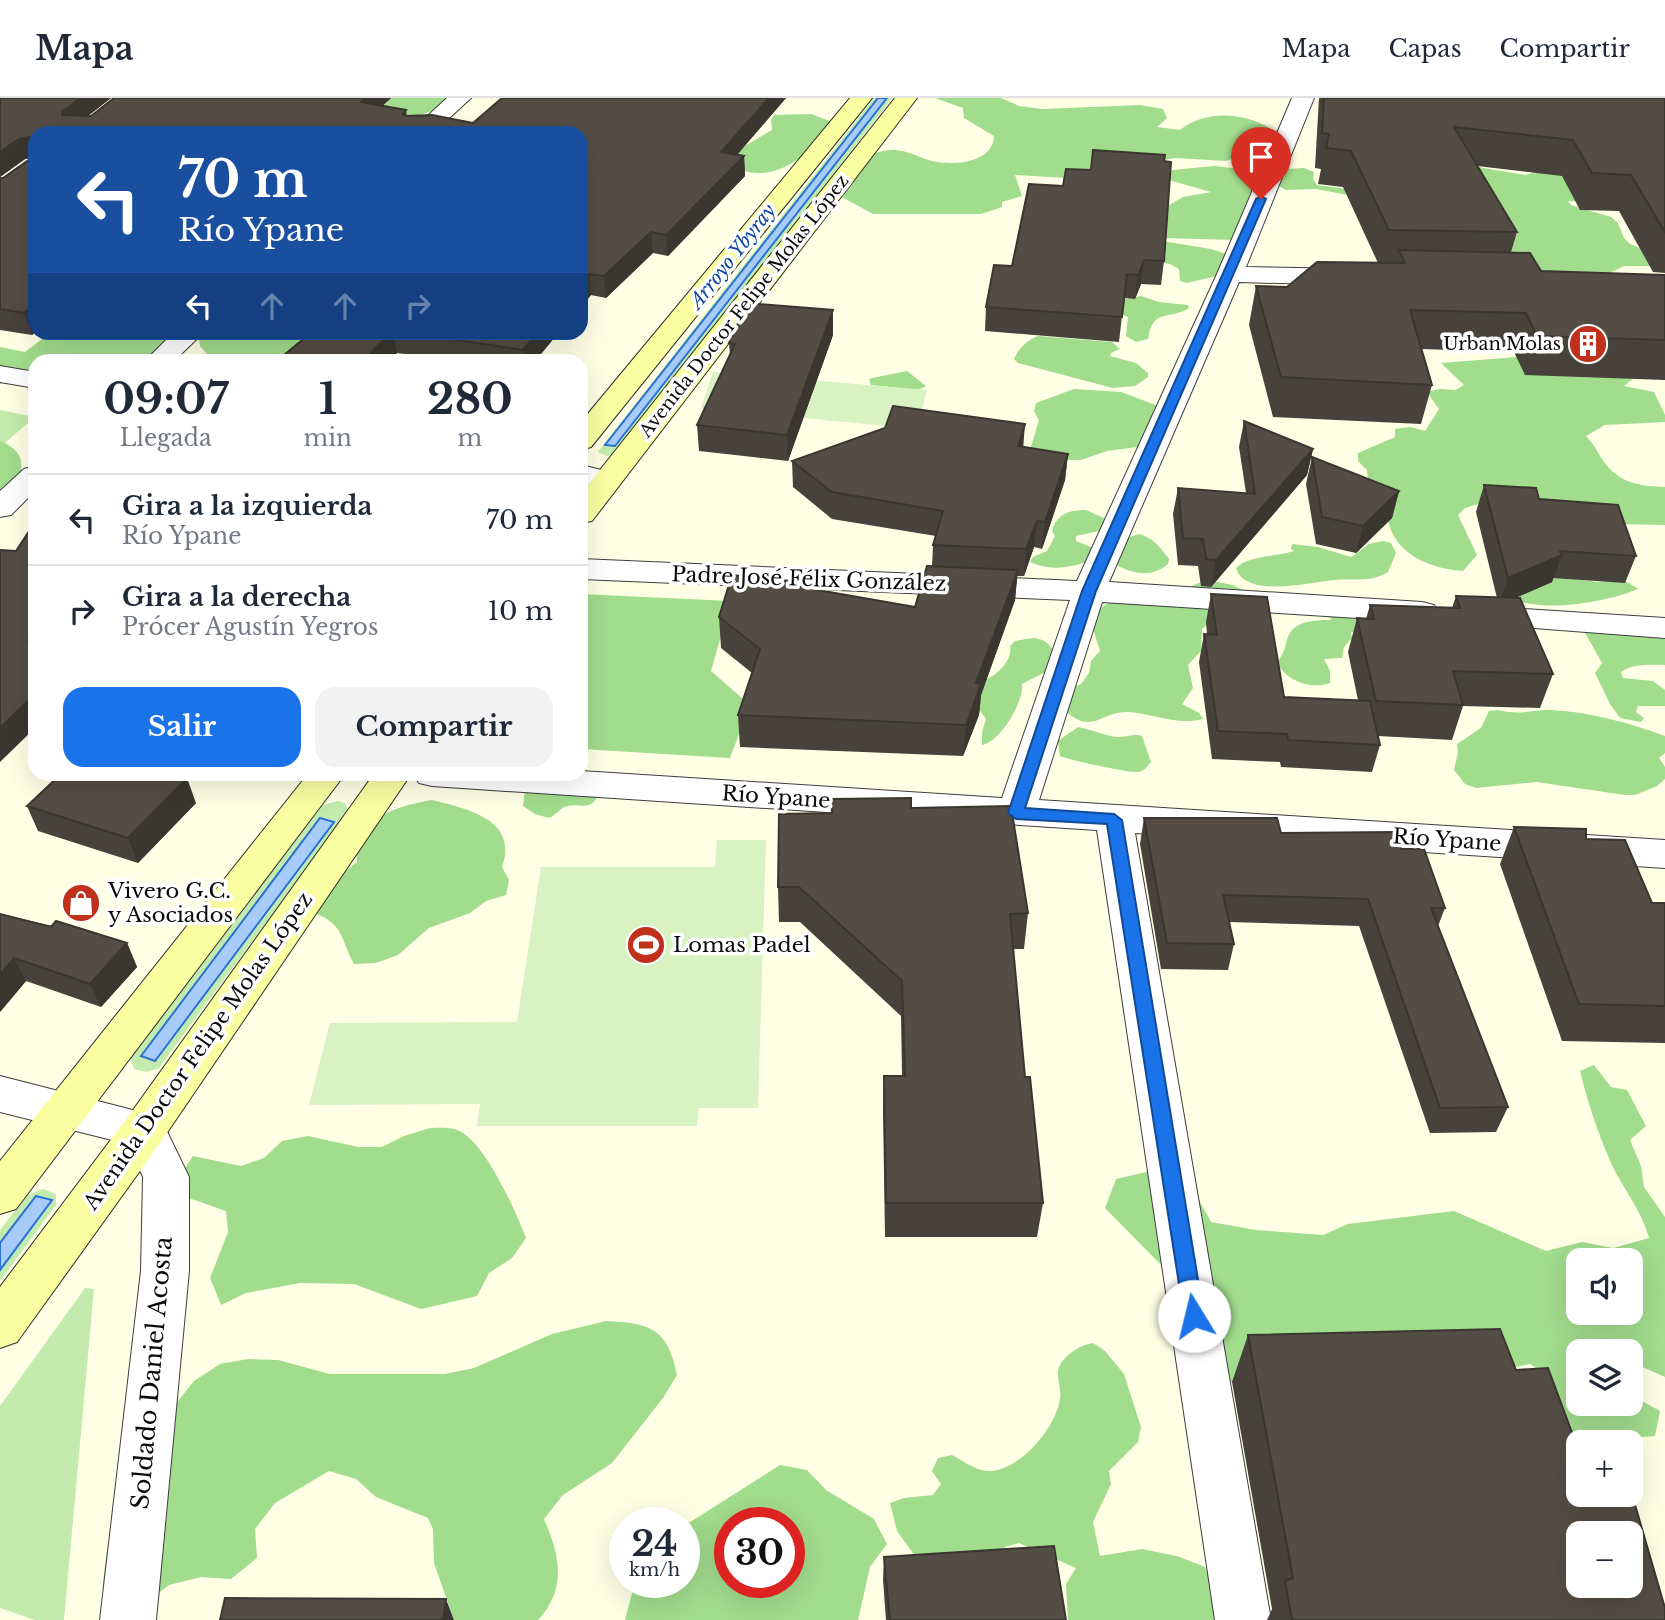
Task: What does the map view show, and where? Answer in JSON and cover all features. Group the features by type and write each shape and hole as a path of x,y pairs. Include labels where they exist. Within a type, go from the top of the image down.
{"main road":[{"name":"Avenida Doctor Felipe Molas López","path":"588,432 861,98"},
{"name":"Avenida Doctor Felipe Molas López","path":"588,494 594,477 906,98"},
{"path":"0,1195 322,781"},
{"name":"Avenida Doctor Felipe Molas López","path":"0,1326 144,1130 388,781"}],"street":[{"path":"428,126 460,98"},
{"path":"1016,813 1089,591 1230,274 1303,98"},
{"path":"1230,274 1380,277"},
{"path":"166,354 182,340"},
{"path":"0,374 28,379"},
{"path":"0,508 28,482"},
{"name":"Padre José Félix González","path":"588,569 1089,591 1665,628"},
{"name":"Río Ypane","path":"537,781 1665,854"},
{"path":"1114,820 1243,1620"},
{"path":"0,1094 144,1130"},
{"name":"Soldado Daniel Acosta","path":"128,1620 165,1271 166,1177 144,1130"}],"green space":[{"path":"344,98 450,98 438,108 425,113 399,115"},
{"path":"682,98 724,98 741,148 772,130 771,120 774,115 811,114 838,124 811,149 781,169 750,172 725,165"},
{"path":"874,98 892,98 618,454 607,456 598,452"},
{"path":"935,98 1001,98 1019,106 1042,109 1140,105 1163,109 1167,118 1157,127 1180,130 1201,119 1225,116 1249,119 1271,129 1245,154 1226,161 1175,158 1066,178 1015,175 1022,196 1002,202 1002,207 981,214 873,214 840,196 869,154 896,150 932,161 951,163 971,160 987,152 994,136 964,118 963,108"},
{"path":"1431,159 1525,175 1559,166 1583,202 1568,201 1571,205 1611,217 1618,223 1624,238 1642,249 1652,266 1624,266 1607,274 1540,280 1394,187"},
{"path":"1214,166 1241,169 1258,178 1235,240 1162,238 1164,208 1183,197 1211,192 1162,178 1162,171"},
{"path":"1304,168 1314,172 1313,179 1317,185 1370,192 1353,196 1316,189 1286,190 1274,183 1285,169"},
{"path":"1162,241 1211,249 1229,255 1229,273 1187,283 1180,281 1179,269 1170,264 1156,262"},
{"path":"1141,296 1159,302 1188,305 1189,308 1162,316 1154,322 1148,339 1136,342 1126,336 1128,317 1116,312 1116,301"},
{"path":"1038,336 1112,342 1120,349 1110,356 1136,363 1148,373 1148,377 1135,386 1113,388 1018,363 1014,359 1018,351"},
{"path":"41,340 178,340 166,354 28,354 28,380 0,384 0,347 25,352"},
{"path":"199,340 304,340 288,354 207,354 200,346"},
{"path":"1607,350 1635,377 1624,386 1654,392 1665,415 1665,422 1605,425 1586,436 1608,467 1622,478 1646,486 1665,487 1665,525 1615,524 1478,504 1465,508 1458,515 1477,555 1463,571 1429,564 1400,545 1389,524 1390,516 1386,507 1372,487 1367,470 1358,461 1358,453 1395,437 1395,429 1410,427 1425,431 1439,409 1427,392 1456,390 1464,385 1441,363"},
{"path":"907,371 926,386 918,390 871,385 869,379 872,378"},
{"path":"713,372 927,390 917,429 701,408"},
{"path":"1074,389 1121,392 1161,407 1145,446 1107,451 1081,460 1064,460 1030,450 1039,420 1034,411 1036,403"},
{"path":"0,410 28,416 28,423 0,447"},
{"path":"0,441 19,455 21,472 0,510"},
{"path":"1086,510 1106,519 1108,529 1076,536 1076,541 1098,550 1099,558 1056,568 1030,562 1033,557 1047,551 1055,536 1052,531 1054,525 1061,516"},
{"path":"1139,534 1159,547 1169,559 1168,564 1149,573 1129,571 1116,565 1117,541"},
{"path":"1383,541 1391,543 1396,553 1388,572 1368,579 1265,586 1242,577 1236,568 1255,558 1294,551 1291,549 1292,544 1318,547 1351,557 1369,544"},
{"path":"1530,573 1598,582 1624,580 1638,589 1610,598 1576,604 1542,605 1513,599"},
{"path":"1206,580 1233,585 1248,593 1202,629 1201,651 1188,665 1193,688 1182,704 1199,713 1203,719 1183,721 1126,712 1090,722 1075,718 1065,711 1066,691 1081,684 1089,673 1091,661 1100,651 1094,632 1094,615 1102,607 1120,599 1171,594"},
{"path":"588,594 731,601 711,671 750,705 730,758 588,749"},
{"path":"1378,611 1360,631 1351,632 1352,638 1344,647 1342,658 1324,659 1330,671 1330,683 1315,685 1300,682 1286,674 1277,662 1295,627 1313,621 1332,620 1326,614"},
{"path":"1586,627 1665,629 1665,665 1637,666 1621,672 1623,678 1653,681 1665,690 1665,706 1638,706 1636,712 1644,718 1641,722 1620,718 1595,673 1602,663 1585,633"},
{"path":"1033,638 1046,642 1060,660 1057,666 1022,684 1019,701 1010,720 996,737 982,745 986,719 973,701 983,681 998,672 1006,662 1010,646 1015,641"},
{"path":"1489,711 1581,713 1665,736 1665,753 1659,758 1665,767 1665,779 1657,786 1635,795 1537,782 1476,788 1465,784 1454,770 1457,744 1481,728"},
{"path":"1078,727 1115,737 1142,736 1151,762 1142,771 1132,772 1060,756 1058,741"},
{"path":"525,789 596,794 597,797 591,804 567,806 549,818 535,814 523,806"},
{"path":"432,800 474,812 497,827 503,838 505,851 502,867 509,880 506,895 486,901 470,913 429,928 398,955 376,963 354,964 337,928 315,913 325,888 357,862 357,847 369,825 392,811"},
{"path":"338,801 345,803 348,811 159,1068 146,1072 134,1069 130,1058 323,805"},
{"name":"Lomas Padel","path":"717,840 766,840 758,1108 699,1108 697,1126 477,1126 480,1104 309,1105 330,1023 517,1022 541,867 715,867"},
{"path":"1594,1065 1611,1087 1627,1090 1646,1126 1630,1140 1641,1166 1644,1187 1665,1217 1665,1377 1643,1367 1643,1339 1566,1339 1566,1416 1643,1416 1643,1402 1660,1411 1655,1436 1643,1437 1643,1430 1571,1430 1547,1406 1552,1378 1530,1364 1497,1371 1226,1382 1169,1339 1164,1268 1105,1208 1116,1179 1146,1172 1183,1171 1211,1222 1256,1230 1323,1235 1348,1224 1454,1211 1546,1251 1582,1242 1613,1248 1649,1238 1642,1219 1607,1153 1580,1071"},
{"path":"430,1128 457,1130 478,1147 498,1178 526,1238 512,1258 489,1273 477,1296 421,1309 354,1284 300,1283 246,1293 221,1305 210,1278 228,1232 226,1211 183,1196 179,1177 193,1156 241,1166 264,1158 282,1141 308,1136 358,1147 382,1147 404,1136"},
{"path":"43,1189 56,1194 56,1205 0,1281 0,1230 27,1195"},
{"path":"85,1288 94,1289 64,1620 35,1620 0,1608 0,1406"},
{"path":"606,1321 635,1324 655,1331 668,1347 677,1375 663,1398 612,1463 563,1495 544,1519 554,1546 558,1571 553,1596 538,1620 454,1620 434,1563 433,1529 428,1518 376,1497 356,1479 329,1471 275,1503 255,1529 257,1558 231,1579 201,1577 169,1585 142,1606 111,1610 103,1583 107,1550 144,1462 174,1406 194,1381 220,1364 248,1359 278,1360 330,1374 445,1374 474,1368 552,1334"},
{"path":"1093,1343 1105,1351 1124,1374 1141,1427 1138,1442 1109,1471 1111,1484 1093,1522 1100,1556 1142,1549 1177,1556 1205,1567 1226,1620 1068,1620 1066,1584 1076,1568 1019,1543 1005,1547 998,1559 915,1556 897,1531 890,1503 904,1498 933,1495 941,1484 932,1471 938,1458 952,1455 976,1468 992,1471 1015,1462 1026,1454 1045,1433 1057,1410 1060,1395 1058,1371 1062,1362 1073,1351"},
{"path":"780,1465 807,1470 826,1490 874,1519 887,1544 870,1567 858,1620 625,1620 631,1598 700,1598 700,1516"}],"water":[{"path":"878,98 887,98 615,446 605,445"},
{"path":"320,818 334,822 155,1061 141,1056"},
{"path":"36,1196 52,1200 0,1270 0,1243"}],"building":[{"path":"0,98 80,98 62,112 62,115 91,116 114,98 365,98 361,102 406,110 403,114 406,116 432,115 473,123 502,98 769,98 721,152 744,156 666,235 651,232 604,276 588,275 588,126 28,126 28,137 19,139 0,152"},
{"path":"1324,98 1665,98 1665,232 1631,175 1592,173 1573,140 1454,127 1517,232 1389,230 1351,151 1326,148 1329,134 1322,133"},
{"path":"1093,150 1165,155 1164,161 1171,162 1164,261 1144,260 1138,275 1127,274 1122,317 986,307 994,265 1012,266 1029,184 1063,186 1066,169 1091,170"},
{"path":"28,160 28,310 24,313 0,309 0,178"},
{"path":"1399,250 1530,253 1541,271 1665,275 1665,340 1537,336 1526,313 1410,310 1432,385 1281,377 1256,286 1287,287 1317,262 1405,263"},
{"path":"747,303 833,310 787,435 697,425 735,344 729,343"},
{"path":"302,340 383,340 370,354 285,354"},
{"path":"457,340 531,340 523,350"},
{"path":"893,406 1025,424 1018,446 1068,454 1045,522 1037,521 1026,549 933,545 943,511 832,492 792,461 885,428"},
{"path":"1244,421 1313,449 1216,560 1206,559 1203,539 1183,538 1178,488 1255,494"},
{"path":"1312,457 1399,491 1363,526 1322,517"},
{"path":"1484,485 1536,488 1539,499 1618,505 1636,556 1560,551 1562,555 1508,578"},
{"path":"28,533 28,701 0,728 0,550 16,551"},
{"path":"927,566 1018,570 976,683 981,684 966,725 738,715 760,649 719,617 732,575 790,581 789,585 915,607"},
{"path":"1211,594 1267,597 1284,697 1370,701 1380,745 1288,740 1287,734 1218,731 1204,634 1217,635"},
{"path":"1456,596 1520,598 1553,674 1453,671 1463,705 1376,701 1357,618 1374,619 1370,605 1460,608"},
{"path":"54,781 184,781 128,838 27,806"},
{"path":"911,798 911,808 1011,806 1028,913 1010,914 1025,1077 1030,1077 1043,1203 886,1203 884,1076 905,1076 902,981 799,887 778,887 779,814 832,813 831,799"},
{"path":"1144,818 1277,818 1281,833 1395,832 1401,849 1424,849 1445,908 1431,908 1508,1107 1440,1108 1368,899 1223,895 1234,944 1167,943"},
{"path":"1514,827 1586,829 1586,839 1625,840 1652,903 1665,903 1665,1006 1579,1004"},
{"path":"0,914 51,927 56,921 127,943 90,984 14,958 0,974"},
{"path":"1500,1329 1516,1370 1548,1368 1571,1430 1566,1430 1566,1507 1636,1507 1640,1521 1566,1521 1566,1598 1643,1598 1643,1532 1665,1608 1665,1620 1292,1620 1285,1581 1293,1578 1248,1335"},
{"path":"1054,1546 1066,1620 890,1620 884,1557"},
{"path":"225,1598 446,1599 443,1620 220,1620"}],"place":[{"name":"Urban Molas","path":"1588,344"},
{"name":"Vivero G.C. y Asociados","path":"81,903"},
{"name":"Lomas Padel","path":"646,945"}],"route":[{"path":"1194,1316 1114,820 1016,813 1089,591 1261,199"}],"water label":[{"name":"Arroyo Ybyray","path":"732,256"}]}
